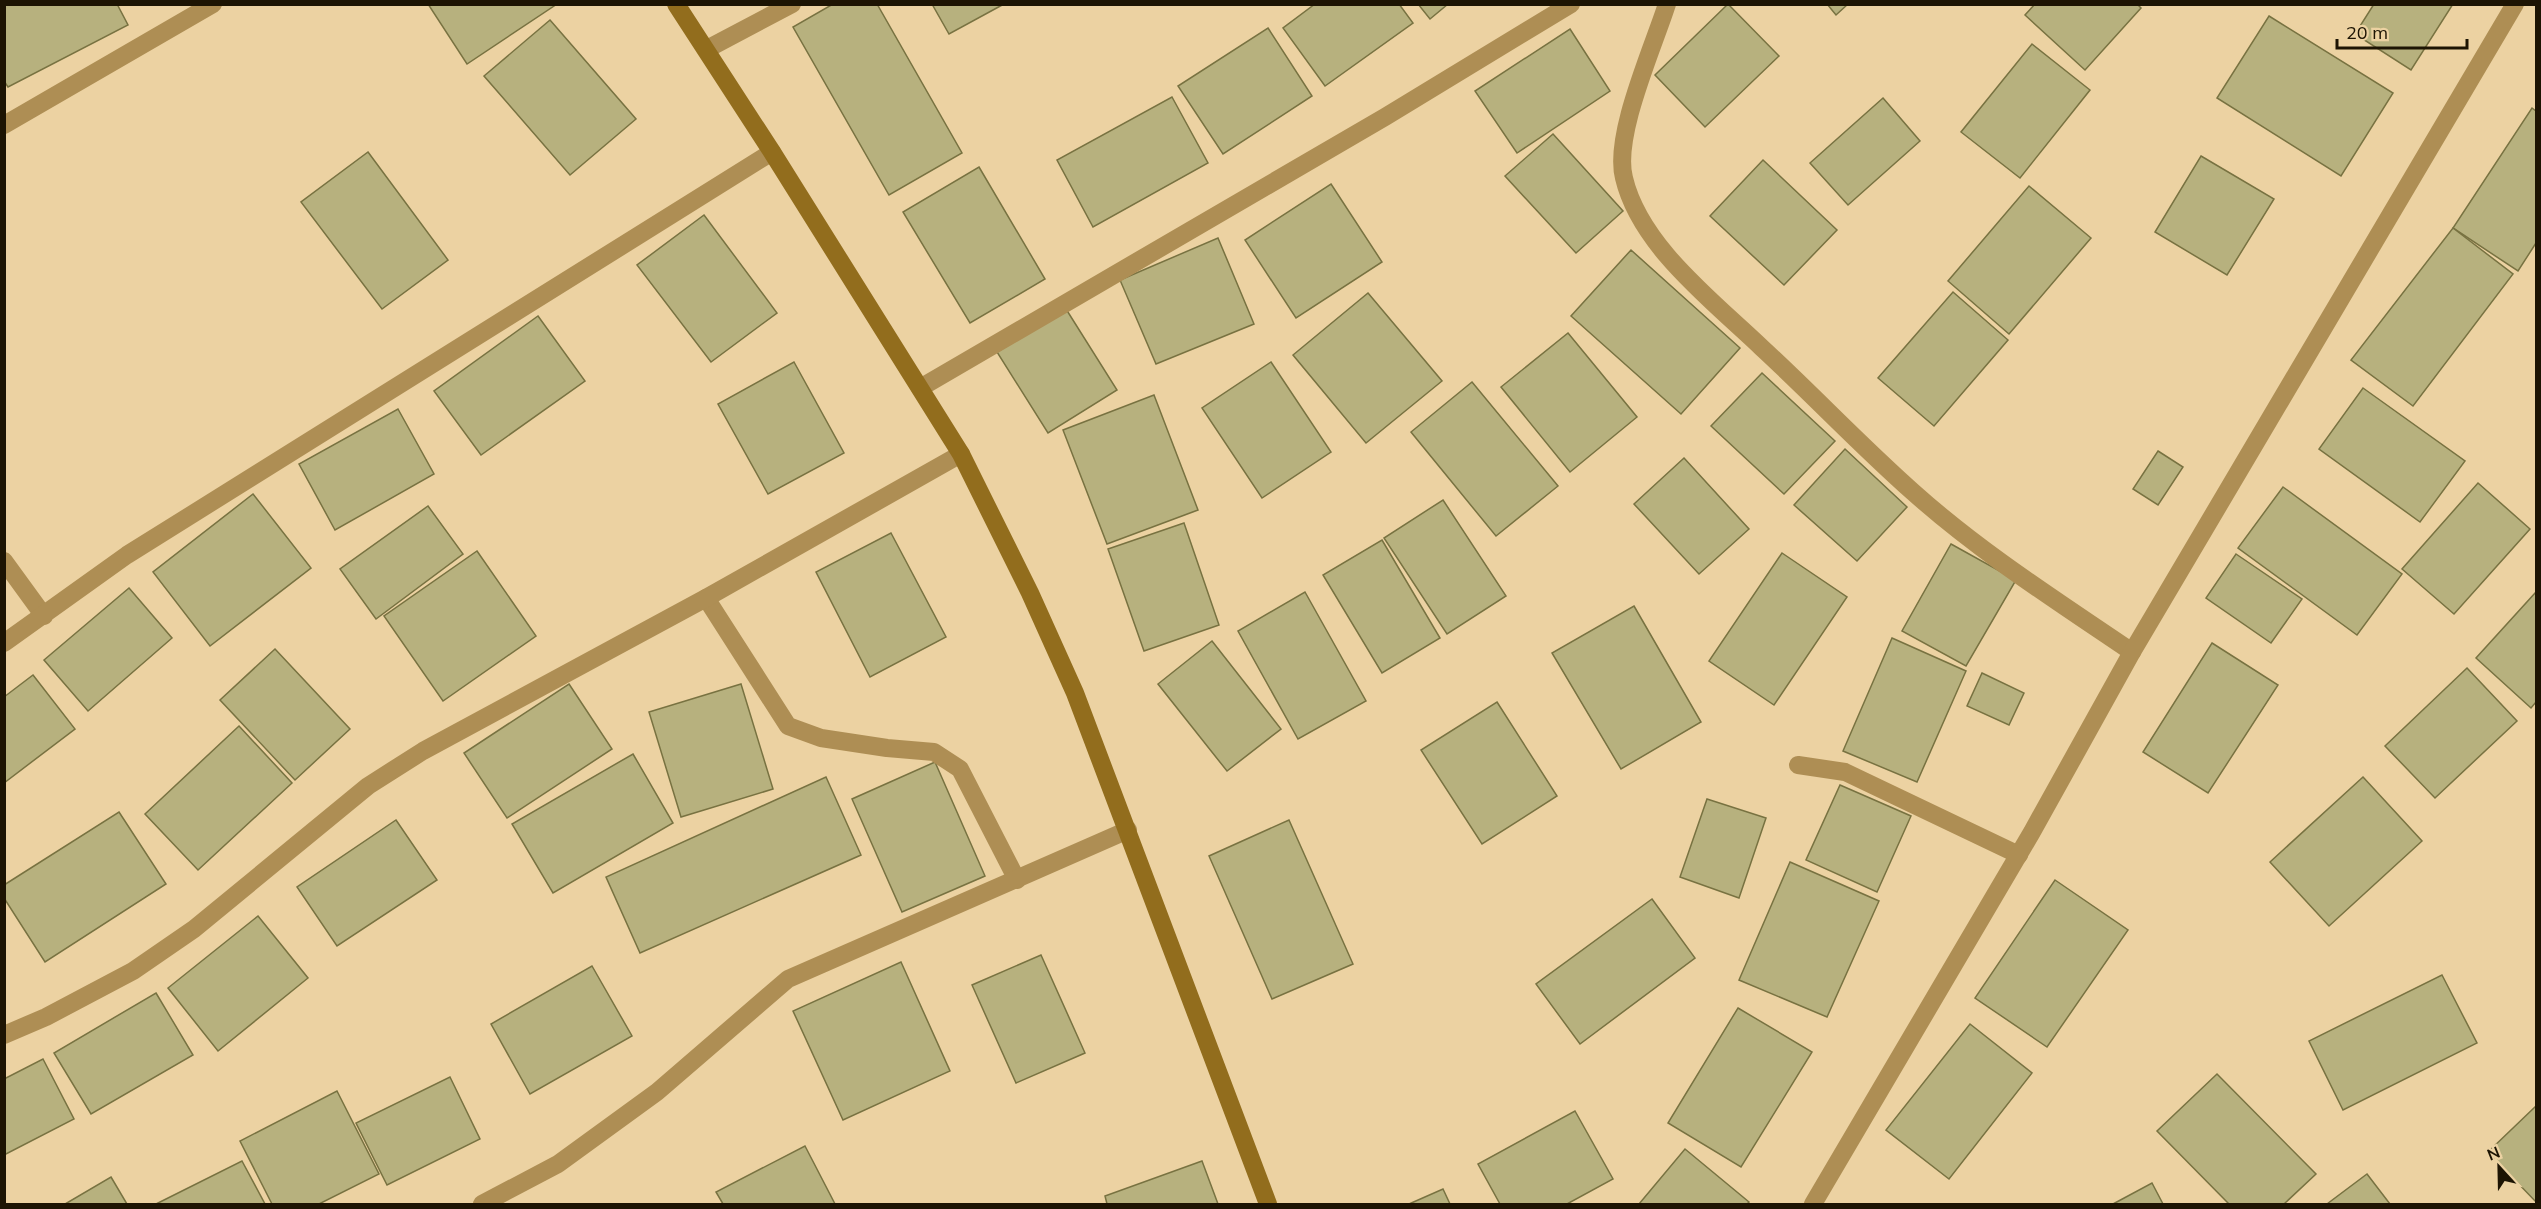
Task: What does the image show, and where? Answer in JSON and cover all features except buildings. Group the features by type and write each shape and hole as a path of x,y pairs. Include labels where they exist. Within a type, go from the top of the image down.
{"street":[{"path":"4,124 213,4"},
{"path":"676,4 707,49 961,454 1075,693 1269,1204"},
{"path":"707,49 792,4"},
{"path":"920,388 1385,117 1571,4"},
{"path":"1667,4 1624,130 1623,177 1639,219 1668,256 1913,493 2007,567 2132,652"},
{"path":"1813,1204 2019,855 2132,652 2515,4"},
{"path":"4,643 128,555 772,152"},
{"path":"4,1035 46,1017 133,971 194,930 368,786 405,763 706,598 961,454"},
{"path":"4,561 44,616"},
{"path":"706,598 788,726 821,738 887,748 934,752 960,769 1017,880"},
{"path":"1798,765 1845,772 2019,855"},
{"path":"482,1204 558,1164 657,1092 788,979 1128,830"}]}
